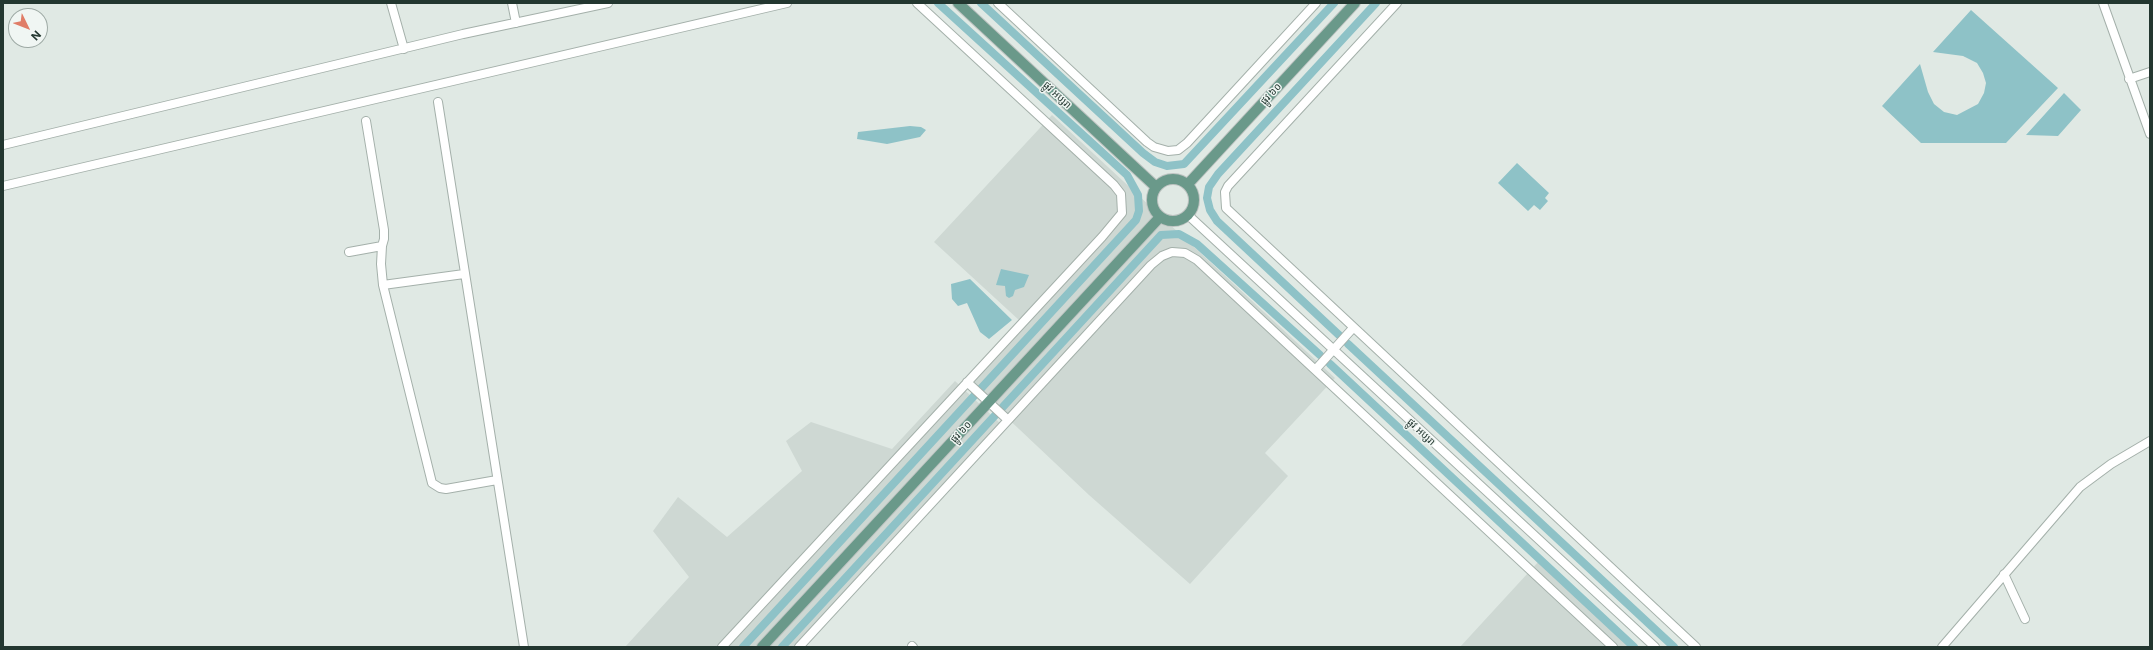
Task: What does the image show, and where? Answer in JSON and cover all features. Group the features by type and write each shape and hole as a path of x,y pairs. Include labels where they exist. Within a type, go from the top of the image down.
{"main road":[{"name":"ផ្លូវ អប្សរា","path":"958,3 1156,187"},
{"name":"ផ្លូវ ៦០","path":"1188,184 1355,3"},
{"path":"1173,179 1180,180 1188,184 1194,199 1194,206 1188,215 1174,221 1160,217 1152,205 1153,194 1156,187 1166,180 1173,179"},
{"name":"ផ្លូវ ៦០","path":"762,647 1160,217"}],"street":[{"path":"391,3 404,49"},
{"path":"512,3 516,23"},
{"path":"3,145 404,49 608,3"},
{"path":"3,186 787,3"},
{"path":"722,647 969,384 1122,213 1123,203 1121,194 1114,185 917,3"},
{"path":"998,3 1147,142 1154,147 1168,152 1178,150 1187,143 1316,3"},
{"path":"1397,3 1228,186 1225,192 1226,208 1696,647"},
{"path":"2103,3 2150,134"},
{"path":"2129,79 2150,72"},
{"path":"438,102 524,647"},
{"path":"366,122 384,230 381,264 382,285 432,483 440,488 446,489 497,480"},
{"name":"ផ្លូវ អប្សរា","path":"1188,215 1333,351 1655,647"},
{"path":"349,252 382,246"},
{"path":"799,647 1006,418 1151,265 1162,256 1172,252 1185,253 1197,260 1316,369 1613,647"},
{"path":"382,285 464,274"},
{"path":"1316,369 1353,328"},
{"path":"969,384 1006,418"},
{"path":"1942,647 2080,487 2111,464 2150,441"},
{"path":"2004,574 2025,618"}],"shaded area":[{"path":"1052,115 1335,378 1265,453 1288,476 1190,584 1089,495 967,380 1020,321 934,242"},
{"path":"955,381 1001,424 795,647 625,647 689,577 653,531 678,497 727,537 802,471 786,441 811,422 892,449"},
{"path":"1539,561 1631,647 1460,647"}],"water":[{"path":"1971,10 2058,88 2006,143 1921,143 1882,106 1920,64 1928,92 1934,104 1944,112 1957,115 1978,104 1984,93 1986,83 1983,73 1977,63 1963,56 1933,52"},
{"path":"2064,93 2081,110 2058,136 2026,135"},
{"path":"910,126 921,127 926,130 920,137 887,144 857,139 858,132"},
{"path":"1517,163 1549,193 1545,198 1548,201 1540,210 1534,205 1528,211 1498,183"},
{"path":"1001,269 1029,275 1024,287 1015,290 1013,296 1009,298 1006,296 1005,286 996,285"},
{"path":"970,279 1012,320 989,339 980,332 967,303 958,306 952,299 951,284"}],"waterway":[{"path":"743,647 1136,220 1139,211 1138,195 1127,175 938,3"},
{"path":"981,3 1143,153 1155,162 1167,166 1184,164 1334,3"},
{"path":"1339,335 1217,221 1210,210 1207,198 1209,187 1218,174 1376,3"},
{"path":"782,647 1161,235 1179,234 1197,244 1320,355"},
{"path":"1348,344 1674,647"},
{"path":"1330,364 1634,647"}]}
